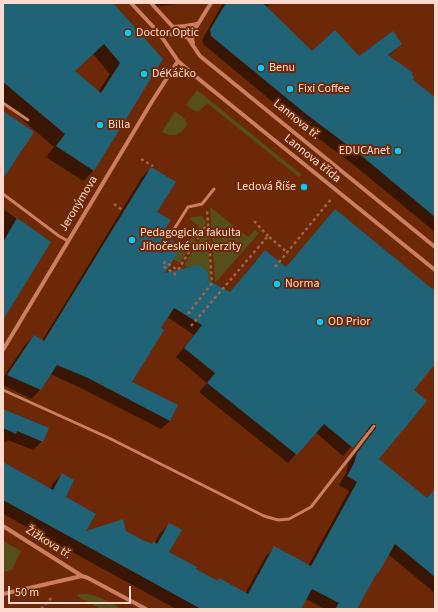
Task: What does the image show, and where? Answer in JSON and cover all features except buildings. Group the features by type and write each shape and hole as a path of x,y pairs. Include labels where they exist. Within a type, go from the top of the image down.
{"street":[{"path":"131,3 159,33 174,36 181,34 199,24"},
{"name":"Lannova tř.","path":"151,3 173,27 188,38 200,56 435,247"},
{"path":"195,47 192,39 211,3"},
{"path":"173,27 199,24"},
{"name":"Lannova třída","path":"159,33 178,61 337,192 435,270"},
{"name":"Jeronýmova","path":"3,350 172,68 178,61"},
{"name":"Žižkova tř.","path":"3,526 82,576 146,609"},
{"name":"Žižkova tř.","path":"3,594 82,576"}],"lane":[{"path":"3,103 28,120"},
{"path":"161,250 188,207 202,204 214,189"},
{"path":"3,194 59,236 68,241"},
{"path":"3,390 109,438 264,516 278,520 289,519 311,507 374,426"}],"path":[{"path":"141,159 153,166"},
{"path":"275,267 337,192"},
{"path":"114,204 124,211"},
{"path":"188,314 212,283 208,210"},
{"path":"254,221 268,236 287,252"},
{"path":"174,275 163,266 165,262 178,270 204,228 208,226"},
{"path":"192,326 268,236"},
{"path":"41,609 53,596"}],"shaded area":[{"path":"197,90 302,175 299,177 207,103 198,112 186,105"},
{"path":"175,111 186,120 187,125 182,131 173,135 162,132"},
{"path":"210,207 248,237 255,230 259,233 215,283"},
{"path":"202,216 206,222 180,263 173,259 182,246 185,248 199,226 189,219"},
{"path":"205,231 207,232 211,282 207,280 208,273 202,266 195,266 191,270 184,265"},
{"path":"3,541 21,551 12,570 3,572"},
{"path":"79,594 96,596 122,609 101,609 77,596"}],"place":[{"name":"Doctor Optic","path":"128,33"},
{"name":"Benu","path":"261,68"},
{"name":"DéKáčko","path":"144,74"},
{"name":"Fixi Coffee","path":"290,89"},
{"name":"Billa","path":"100,125"},
{"name":"EDUCAnet","path":"398,151"},
{"name":"Ledová Říše","path":"304,187"},
{"name":"Pedagogicka fakulta Jihočeské univerzity","path":"132,240"},
{"name":"Norma","path":"277,284"},
{"name":"OD Prior","path":"320,322"}]}
